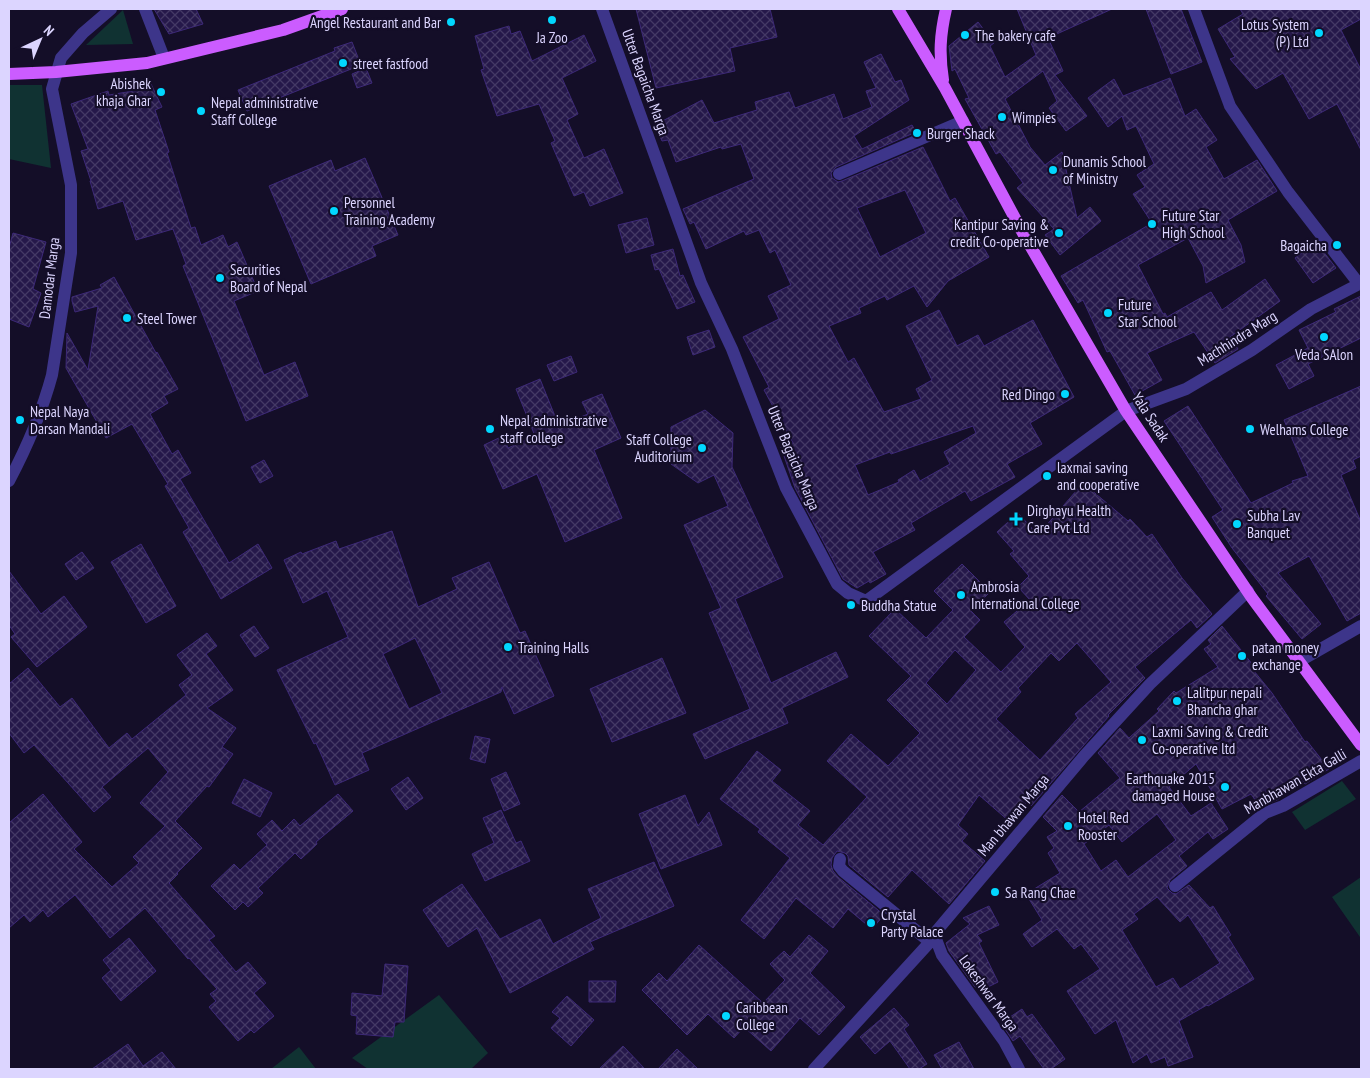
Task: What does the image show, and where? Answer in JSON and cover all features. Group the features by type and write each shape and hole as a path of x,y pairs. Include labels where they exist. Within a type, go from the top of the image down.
{"main road":[{"path":"9,74 56,72 147,63 283,30 342,9"},
{"name":"Yala Sadak","path":"898,9 945,88 1024,235 1126,411 1248,591 1298,662 1361,745"},
{"path":"945,88 940,58 941,32 946,9"}],"street":[{"path":"56,72 61,58 66,52 83,33 111,9"},
{"path":"145,9 164,58"},
{"name":"Utter Bagaicha Marga","path":"602,9 701,283 732,349 786,488 837,584 848,594 866,601 1126,411"},
{"path":"1194,9 1230,106 1288,192 1360,284"},
{"name":"Damodar Marga","path":"9,481 24,452 50,383 71,253 71,185 52,88 56,72"},
{"path":"840,174 963,122"},
{"name":"Machhindra Marg","path":"1126,411 1186,389 1252,350 1311,309 1360,284"},
{"name":"Man bhawan Marga","path":"814,1069 932,938 1084,756 1150,684 1248,591"},
{"path":"1298,662 1361,626"},
{"name":"Manbhawan Ekta Galli","path":"1175,886 1265,813 1283,806 1361,761"},
{"path":"840,859 839,866 843,871 932,938"},
{"name":"Lokeshwar Marga","path":"932,938 942,955 1004,1041 1019,1069"}],"green space":[{"path":"123,10 133,44 86,45"},
{"path":"9,85 42,85 51,168 9,159"},
{"path":"1342,781 1356,799 1305,830 1292,812"},
{"path":"1361,877 1361,936 1360,937 1332,897"},
{"path":"439,995 488,1053 471,1069 368,1069 352,1058"},
{"path":"299,1047 316,1069 271,1069"}],"building":[{"path":"154,9 196,9 203,24 169,34"},
{"path":"636,9 770,9 777,37 730,48 735,71 656,88"},
{"path":"1017,9 1112,9 1048,38 1063,71 1055,75 1087,116 1066,131 1049,108 1057,101 1043,71 1005,99 1030,147 1045,165 1062,152 1077,218 1090,207 1101,221 1060,255 1045,235 1054,229 1017,188 1023,183 1000,152 996,154 965,99 969,98 955,69 952,71 949,46 978,22 994,43 990,46 1005,77 1036,55"},
{"path":"1146,9 1181,9 1202,62 1171,74"},
{"path":"1240,9 1361,9 1361,19 1341,30 1361,70 1361,150 1337,104 1309,119 1283,73 1256,89 1230,59 1235,57 1218,29 1243,14"},
{"path":"509,26 511,34 520,31 532,61 584,35 596,61 562,78 578,114 567,120 584,158 604,149 623,193 590,206 584,192 574,196 551,143 555,141 539,104 497,116 481,70 484,69 475,36"},
{"path":"352,42 361,65 247,111 238,90 335,51 334,48"},
{"path":"881,54 895,82 901,80 909,100 854,136 862,149 912,125 916,132 836,167 831,173 832,178 838,182 842,181 923,147 950,201 955,198 989,257 948,281 927,307 914,286 887,300 885,296 859,308 861,313 829,326 848,362 854,358 884,412 921,399 916,389 932,380 906,326 939,310 957,346 978,335 984,346 1033,320 1074,397 1030,423 1042,444 1007,464 1015,477 971,501 965,491 911,523 915,530 873,552 886,574 857,588 843,579 795,488 781,447 793,443 764,390 769,387 743,337 779,319 768,296 791,285 775,250 770,253 759,230 746,235 744,231 706,249 694,222 690,224 683,209 754,179 741,144 722,149 721,147 676,162 668,140 662,141 655,125 702,100 714,123 757,110 755,102 789,92 795,108 834,94 843,119 872,107 866,91 876,88 864,62","holes":["905,190 926,233 880,257 857,208","973,426 976,433 944,452 950,464 920,481 914,470 898,480 899,482 868,495 855,465"]},
{"path":"366,68 372,83 357,88 352,74"},
{"path":"1170,78 1185,116 1196,109 1217,140 1206,147 1224,179 1257,160 1277,191 1228,220 1241,245 1245,262 1206,283 1203,266 1188,238 1138,265 1163,314 1165,313 1167,317 1211,292 1222,310 1265,279 1280,301 1230,337 1238,349 1215,363 1194,332 1147,353 1162,380 1135,395 1110,351 1107,352 1083,300 1078,303 1061,276 1152,223 1133,194 1145,187 1137,175 1154,164 1136,126 1127,130 1122,116 1108,127 1088,98 1114,79 1123,96"},
{"path":"151,84 162,107 155,110 191,228 195,227 201,245 223,235 228,247 237,242 258,291 234,301 264,375 295,362 308,396 246,421 183,266 186,264 173,229 136,240 123,201 98,209 81,151 88,149 71,104 108,91 109,95 139,90"},
{"name":"Personnel Training Academy","path":"365,158 398,235 372,246 376,256 311,284 269,186 331,160 335,171"},
{"path":"647,218 654,245 626,253 618,225"},
{"path":"13,233 46,242 33,289 41,293 29,327 9,319 9,248"},
{"path":"1316,242 1336,268 1313,283 1295,258"},
{"path":"673,249 680,276 683,275 695,302 677,309 659,269 655,270 651,255"},
{"path":"114,277 178,389 164,396 168,403 150,414 172,454 178,450 191,473 180,479 229,563 258,544 272,568 221,599 183,532 189,528 165,486 168,484 132,424 106,438 66,368 67,333 88,370 98,306 75,312 72,297 102,288 100,285"},
{"path":"1361,296 1361,338 1308,364 1314,376 1289,389 1276,365 1308,348 1299,330 1336,312 1334,309"},
{"path":"709,330 715,347 693,355 687,337"},
{"path":"571,356 577,372 554,381 547,365"},
{"path":"540,379 559,426 588,414 582,402 602,394 621,438 594,450 622,518 565,542 537,474 503,489 484,445 503,436 508,448 535,436 516,389"},
{"path":"1361,386 1361,456 1353,460 1356,468 1341,475 1361,522 1361,613 1347,621 1309,556 1278,573 1321,624 1302,639 1266,596 1268,594 1232,548 1212,517 1223,510 1164,421 1188,406 1251,503 1293,483 1292,481 1308,476 1284,420"},
{"path":"705,410 733,433 732,467 783,577 735,599 771,683 836,652 848,677 782,708 788,723 705,759 693,734 750,709 709,613 721,608 684,525 728,506 714,475 698,483 671,464 671,427"},
{"path":"264,460 273,476 260,483 251,467"},
{"path":"1083,483 1128,521 1130,519 1147,537 1152,534 1182,578 1212,614 1197,628 1191,620 1135,667 1145,678 1108,715 1031,806 1027,802 1010,822 979,795 958,825 968,834 962,841 985,861 949,904 912,870 888,897 849,865 848,856 845,853 837,851 832,858 831,865 833,871 884,915 872,929 848,909 833,928 796,898 764,939 741,920 790,858 758,832 760,829 720,799 757,751 781,770 772,781 810,811 798,825 823,845 867,797 827,761 851,734 888,766 920,733 887,700 911,676 869,636 895,609 926,638 953,610 934,591 962,564 990,592 971,611 980,620 964,637 1001,672 1025,647 1004,622 1030,600 1018,587 1029,576 1010,554 1014,551 997,532 1018,513 1038,535","holes":["1077,643 1111,682 1075,714 1078,718 1040,760 996,719 1021,692 1018,688 1051,653 1059,661","955,650 976,670 947,704 926,683"]},
{"path":"392,531 418,607 457,589 452,578 489,562 520,633 525,631 554,696 514,714 502,687 501,692 362,753 369,770 335,785 316,743 314,744 277,670 348,637 327,591 303,603 284,560 301,552 302,554 336,541 339,549","holes":["415,638 442,693 409,709 383,654"]},
{"path":"141,544 176,606 146,623 111,562"},
{"path":"82,552 94,568 76,580 65,564"},
{"path":"9,571 41,614 64,596 87,627 37,667 11,637 15,634 9,625"},
{"path":"254,626 269,648 255,657 240,635"},
{"path":"1222,626 1256,669 1254,671 1272,693 1305,742 1307,741 1329,769 1305,784 1304,781 1277,800 1260,807 1251,794 1222,809 1196,764 1169,787 1191,816 1211,803 1228,829 1213,839 1208,832 1179,856 1187,866 1170,880 1167,888 1176,894 1189,885 1210,908 1213,906 1231,935 1228,937 1254,979 1179,1021 1193,1057 1168,1066 1165,1057 1151,1063 1147,1054 1133,1063 1116,1020 1095,1034 1067,991 1100,969 1081,944 1074,949 1057,929 1032,947 1023,934 1042,920 1026,894 1060,873 1048,853 1054,848 1047,837 1057,831 1043,817 1062,795 1079,812 1120,778 1098,753 1120,728 1129,738 1159,711 1157,709 1174,691 1176,693 1218,667 1204,649 1211,644 1208,640","holes":["1157,814 1176,840 1128,877 1116,860 1101,871 1084,844 1109,825 1122,842","1157,897 1180,922 1188,915 1220,963 1180,989 1173,978 1156,987 1122,930 1138,919 1134,914"]},
{"path":"207,633 217,646 206,654 233,690 207,708 236,728 222,747 233,754 209,787 207,786 175,821 202,848 169,883 215,936 209,940 236,972 248,962 266,983 254,993 274,1016 254,1033 251,1030 238,1041 209,1007 216,1001 210,994 217,989 188,959 145,908 110,938 75,895 48,917 43,910 30,922 24,915 9,928 9,823 43,794 82,842 74,849 112,887 139,863 133,857 165,826 140,803 168,772 148,748 102,787 111,797 94,812 34,745 24,753 9,733 9,684 28,668 60,707 72,698 109,748 127,733 132,739 186,695 179,685 192,675 177,655"},
{"path":"662,658 686,713 612,742 590,689"},
{"path":"475,736 490,739 485,763 470,759"},
{"path":"506,772 520,804 504,811 491,779"},
{"path":"408,777 423,798 406,810 391,789"},
{"path":"244,779 272,793 260,817 232,803"},
{"path":"338,794 353,811 316,842 317,844 301,859 295,853 258,888 263,893 248,907 243,902 235,910 211,886 234,864 240,870 267,845 257,834 272,820 282,831 294,819 300,826"},
{"path":"685,795 698,826 709,812 722,845 661,869 639,814"},
{"path":"501,810 516,843 521,841 530,861 485,881 472,854 494,843 483,818"},
{"path":"654,862 674,906 590,942 594,949 510,993 477,928 448,947 423,910 462,884 500,939 540,919 553,944 601,918 588,889"},
{"path":"989,906 999,925 977,935 982,941 979,943 998,982 982,990 980,985 975,987 949,951 946,943 970,924 963,918"},
{"path":"809,935 828,951 810,973 845,1007 819,1035 800,1018 771,1051 744,1027 734,1038 708,1014 687,1035 642,990 659,973 667,981 699,945 763,1003 785,980 770,964 784,951 790,957"},
{"path":"129,938 156,971 121,1001 102,978 111,970 103,960"},
{"path":"385,964 408,966 404,1022 395,1022 393,1037 356,1034 357,1016 351,1015 352,993 382,996"},
{"path":"589,981 616,981 615,1002 589,1002"},
{"path":"567,996 594,1020 571,1046 551,1028 560,1018 552,1012"},
{"path":"894,1008 909,1025 904,1029 927,1064 919,1069 910,1069 890,1041 875,1054 860,1037"},
{"path":"1022,1009 1027,1017 1032,1014 1065,1059 1051,1069 1044,1069 1020,1036 1013,1041 1001,1023"},
{"path":"959,1042 974,1069 942,1069 934,1055"},
{"path":"128,1044 143,1066 162,1052 176,1069 92,1069"},
{"path":"623,1046 645,1069 599,1069"},
{"path":"677,1049 698,1069 658,1069"}],"place":[{"name":"Ja Zoo","path":"552,20"},
{"name":"Angel Restaurant and Bar","path":"451,22"},
{"name":"Lotus System (P) Ltd","path":"1319,33"},
{"name":"The bakery cafe","path":"965,35"},
{"name":"street fastfood","path":"343,63"},
{"name":"Abishek khaja Ghar","path":"161,92"},
{"name":"Nepal administrative Staff College","path":"201,111"},
{"name":"Wimpies","path":"1002,117"},
{"name":"Burger Shack","path":"917,133"},
{"name":"Dunamis School of Ministry","path":"1053,170"},
{"name":"Personnel Training Academy","path":"334,211"},
{"name":"Future Star High School","path":"1152,224"},
{"name":"Kantipur Saving & credit Co-operative","path":"1059,233"},
{"name":"Bagaicha","path":"1337,245"},
{"name":"Securities Board of Nepal","path":"220,278"},
{"name":"Future Star School","path":"1108,313"},
{"name":"Steel Tower","path":"127,318"},
{"name":"Veda SAlon","path":"1324,337"},
{"name":"Red Dingo","path":"1065,394"},
{"name":"Nepal Naya Darsan Mandali","path":"20,420"},
{"name":"Nepal administrative staff college","path":"490,429"},
{"name":"Welhams College","path":"1250,429"},
{"name":"Staff College Auditorium","path":"702,448"},
{"name":"laxmai saving and cooperative","path":"1047,476"},
{"name":"Dirghayu Health Care Pvt Ltd","path":"1016,519"},
{"name":"Subha Lav Banquet","path":"1237,524"},
{"name":"Ambrosia International College","path":"961,595"},
{"name":"Buddha Statue","path":"851,605"},
{"name":"Training Halls","path":"508,647"},
{"name":"patan money exchange","path":"1242,656"},
{"name":"Lalitpur nepali Bhancha ghar","path":"1177,701"},
{"name":"Laxmi Saving & Credit Co-operative ltd","path":"1142,740"},
{"name":"Earthquake 2015 damaged House","path":"1225,787"},
{"name":"Hotel Red Rooster","path":"1068,826"},
{"name":"Sa Rang Chae","path":"995,892"},
{"name":"Crystal Party Palace","path":"871,923"},
{"name":"Caribbean College","path":"726,1016"}]}
